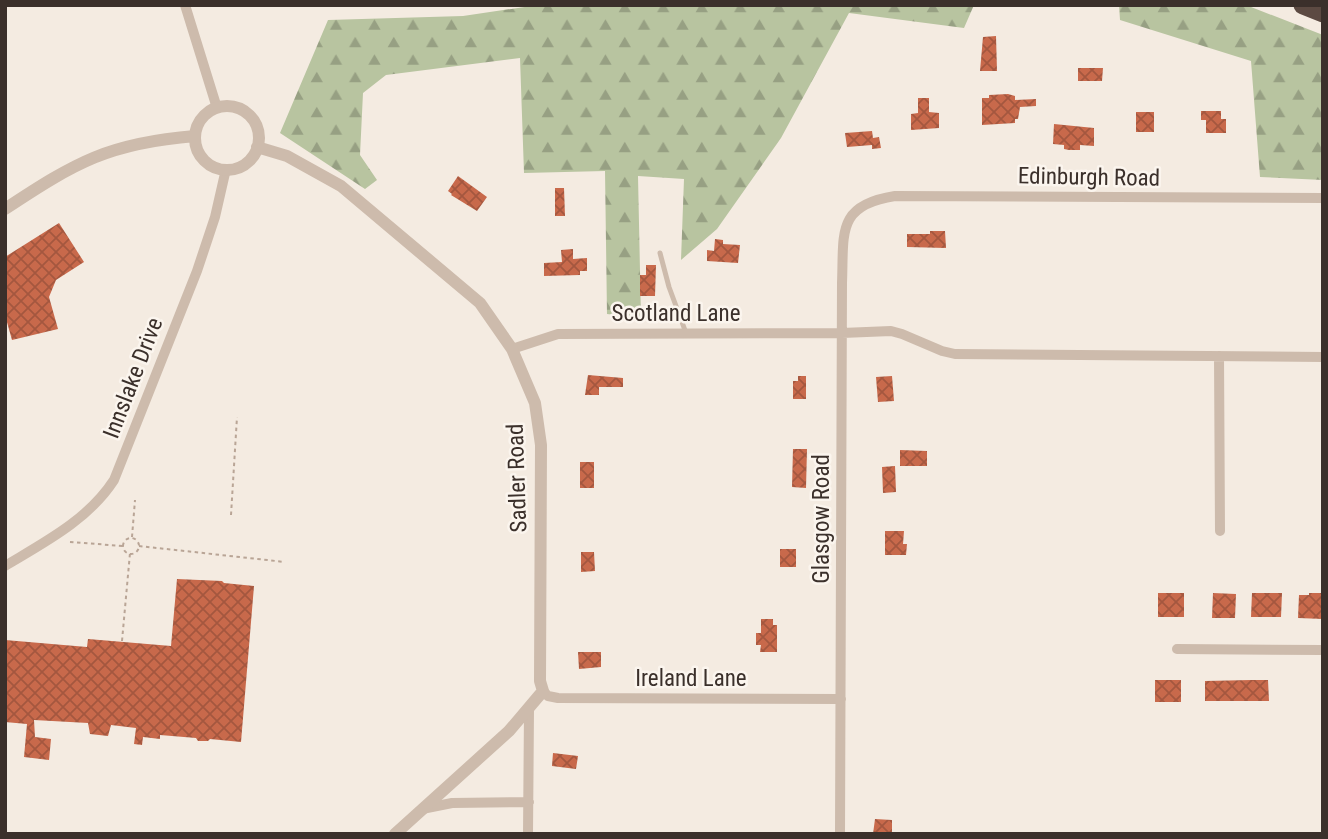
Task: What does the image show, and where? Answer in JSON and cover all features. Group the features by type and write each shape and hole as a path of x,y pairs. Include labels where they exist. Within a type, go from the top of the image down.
{"highway":[{"path":"1303,5 1323,13"}],"street":[{"path":"186,5 218,107"},
{"path":"230,106 247,113 258,129 257,147 252,157 243,165 226,169 214,166 204,159 197,148 195,136 202,118 218,107 230,106"},
{"path":"5,209 54,176 97,155 132,144 195,136"},
{"name":"Sadler Road","path":"257,147 307,165 341,186 480,303 513,349 535,403 541,445 540,681 544,691"},
{"name":"Innslake Drive","path":"5,564 77,521 94,506 114,480 197,271 215,217 226,169"},
{"name":"Edinburgh Road","path":"857,208 874,199 910,196 1323,198"},
{"name":"Glasgow Road","path":"840,834 844,239 846,224 857,208"},
{"name":"Scotland Lane","path":"513,349 558,334 891,331 942,352 955,354 1323,357"},
{"path":"1219,356 1220,531"},
{"path":"1177,649 1323,650"},
{"path":"395,834 529,710 544,691"},
{"name":"Ireland Lane","path":"544,691 548,696 558,698 841,699"},
{"path":"528,834 529,710"},
{"path":"422,809 452,803 528,802"}],"lane":[{"path":"660,253 686,333"}],"path":[{"path":"230,515 237,417"},
{"path":"131,538 135,500"},
{"path":"131,538 128,538 122,549 134,554 139,546"},
{"path":"131,538 139,543 139,546"},
{"path":"70,542 123,545"},
{"path":"139,546 285,562"},
{"path":"122,641 130,553"}],"green space":[{"path":"538,5 974,5 964,28 849,13 781,138 717,229 681,260 684,179 638,176 641,318 607,314 605,171 524,173 520,58 386,75 363,93 360,155 377,180 365,189 280,133 328,20 463,16"},
{"path":"1119,5 1246,5 1323,35 1323,180 1260,177 1251,61 1120,20"}],"building":[{"path":"996,36 997,71 980,71 983,37"},
{"path":"1078,68 1103,68 1102,81 1078,81"},
{"path":"1008,94 1015,96 1015,100 1036,99 1036,106 1020,107 1015,123 982,125 982,98"},
{"path":"918,98 929,98 929,112 939,113 939,128 911,130 911,114 918,113"},
{"path":"1201,111 1221,111 1221,119 1226,119 1226,133 1206,133 1206,120 1201,120"},
{"path":"1136,112 1154,112 1154,132 1136,132"},
{"path":"1054,124 1094,128 1094,146 1080,145 1080,150 1069,150 1064,149 1064,145 1053,144"},
{"path":"872,131 873,138 879,137 881,148 872,149 872,145 847,147 845,133"},
{"path":"458,176 487,197 477,211 448,191"},
{"path":"555,188 564,188 565,216 555,216"},
{"path":"59,223 84,262 56,280 49,297 58,329 12,340 5,315 5,257"},
{"path":"930,231 945,231 946,248 907,247 907,234 930,234"},
{"path":"715,239 723,240 723,244 740,245 738,263 707,261 707,250 714,251"},
{"path":"573,249 573,259 587,258 587,271 580,271 580,275 544,276 544,263 562,262 561,250"},
{"path":"646,265 656,265 655,296 640,296 640,275 646,275"},
{"path":"588,375 623,378 623,387 599,387 599,395 585,395"},
{"path":"798,376 806,376 806,399 793,399 793,381 798,381"},
{"path":"892,376 894,401 878,402 876,377"},
{"path":"793,449 807,449 806,488 792,487"},
{"path":"900,450 927,451 927,466 900,466"},
{"path":"580,462 594,462 594,488 580,488"},
{"path":"895,466 896,492 883,493 882,467"},
{"path":"885,531 904,531 906,555 885,555"},
{"path":"780,549 796,549 796,567 780,567"},
{"path":"581,552 594,552 595,571 581,572"},
{"path":"177,579 254,586 241,742 210,739 198,741 196,738 160,735 160,739 143,737 142,745 134,744 136,728 111,725 108,736 90,734 88,723 34,720 35,737 51,739 49,760 24,757 27,724 5,722 5,640 87,647 88,639 171,646"},
{"path":"1158,593 1184,593 1184,617 1158,617"},
{"path":"1213,593 1236,594 1235,618 1212,618"},
{"path":"1252,593 1282,593 1281,617 1251,617"},
{"path":"1323,593 1323,619 1298,618 1299,595"},
{"path":"761,619 773,619 773,625 777,625 777,652 760,652 761,645 756,645 756,633 761,633"},
{"path":"578,652 601,652 601,667 579,669"},
{"path":"1155,680 1181,680 1181,702 1155,702"},
{"path":"1268,680 1269,701 1205,701 1205,681"},
{"path":"553,753 578,756 576,769 552,766"},
{"path":"875,819 892,820 892,834 873,834"}]}
